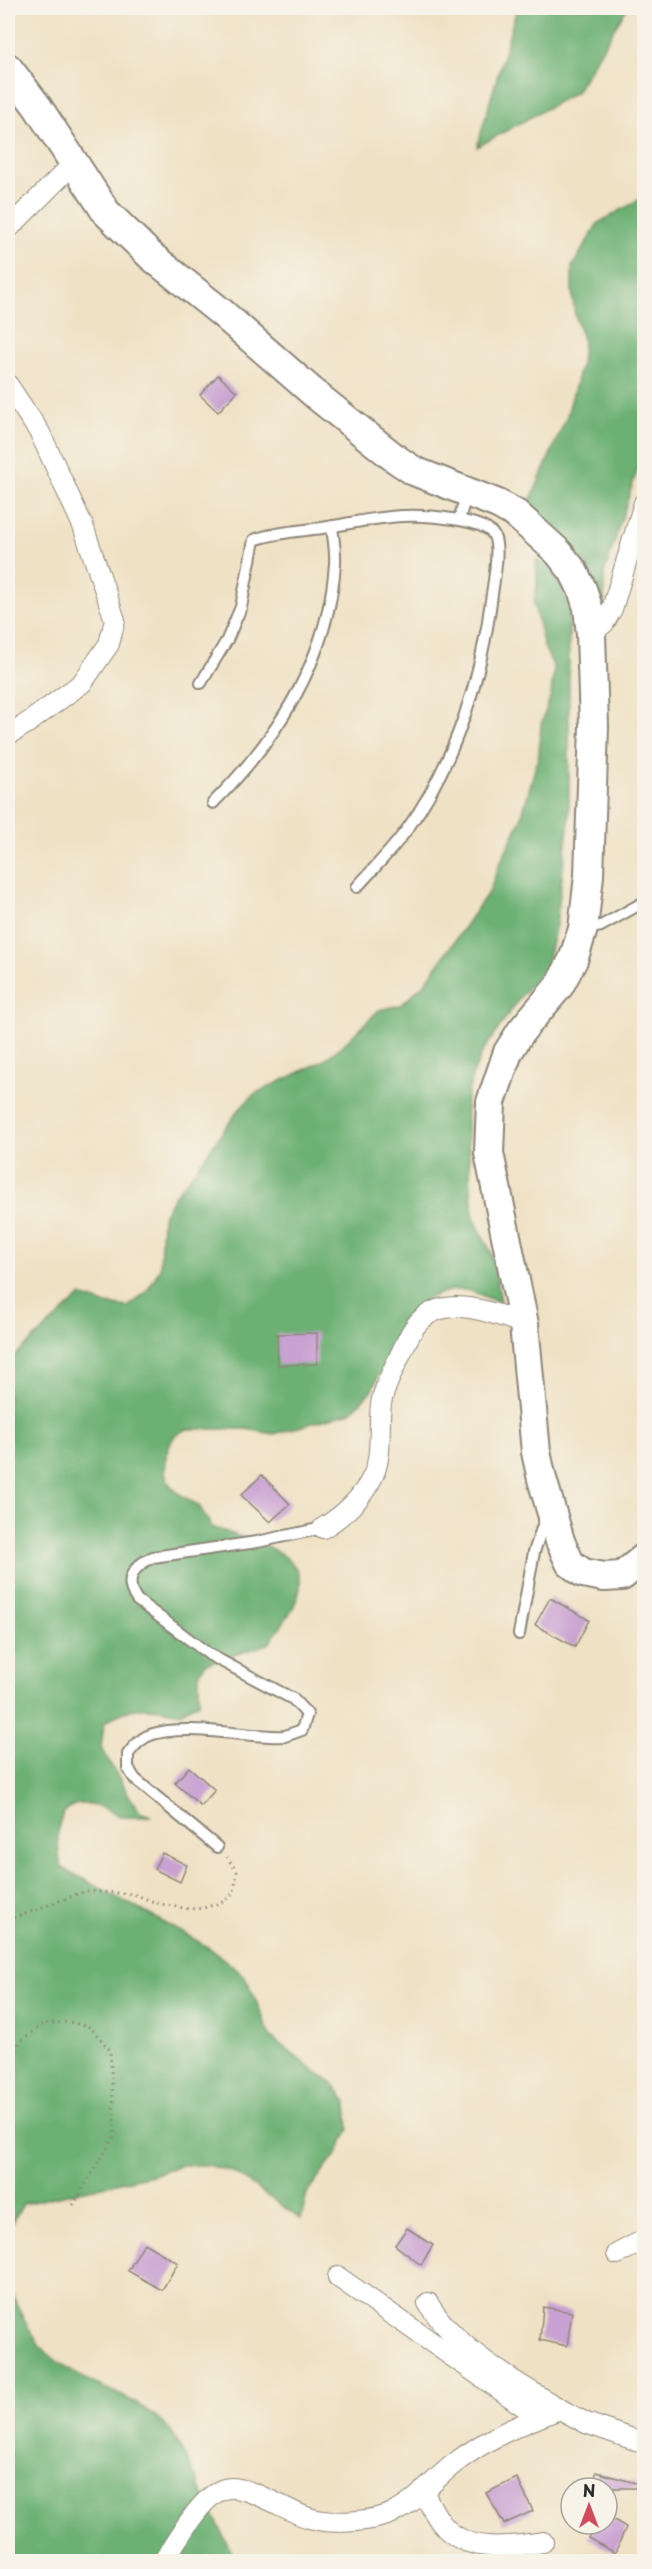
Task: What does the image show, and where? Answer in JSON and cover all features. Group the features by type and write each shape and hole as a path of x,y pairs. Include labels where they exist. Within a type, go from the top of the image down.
{"street":[{"path":"8,68 37,106 106,212 151,256 222,313 317,396 396,459 414,471 516,514 558,552 573,572 588,608 594,737 589,876 583,929 573,960 559,986 522,1030 508,1052 491,1102 489,1153 524,1324 532,1424 542,1479 560,1541 570,1563 583,1573 604,1577 622,1576 645,1558"},
{"path":"8,229 75,162"},
{"path":"8,385 40,433 83,526 115,620 109,644 82,683 8,735"},
{"path":"591,634 604,622 612,609 645,503"},
{"path":"323,1528 346,1514 374,1475 379,1453 381,1403 390,1376 414,1327 434,1312 454,1306 479,1309 524,1324"},
{"path":"617,2253 645,2240"},
{"path":"338,2277 539,2417"},
{"path":"428,2303 438,2320 460,2341 508,2377 586,2423 645,2443"},
{"path":"163,2562 199,2510 213,2495 225,2488 242,2490 310,2519 347,2522 371,2519 395,2512 455,2463 507,2430 561,2409"},
{"path":"423,2491 442,2524 456,2538 471,2544 488,2546 517,2546 543,2542"}],"lane":[{"path":"459,520 467,492"},
{"path":"201,683 227,640 241,607 254,540 401,516 459,520 487,528 493,533 496,541 495,568 488,628 474,686 454,741 432,788 408,829 357,887"},
{"path":"213,803 259,754 283,719 304,680 331,600 335,561 332,526"},
{"path":"583,929 602,926 645,902"},
{"path":"519,1634 534,1552 549,1507"},
{"path":"217,1847 135,1779 128,1768 128,1754 138,1742 152,1734 173,1731 285,1736 302,1730 307,1714 293,1699 210,1656 137,1600 131,1592 131,1576 139,1563 153,1557 257,1542 323,1528"}],"path":[{"path":"8,1920 86,1891 125,1893 160,1904 190,1909 204,1908 225,1901 234,1892 237,1872 231,1860 217,1847"},
{"path":"8,2079 20,2042 43,2024 69,2022 90,2027 110,2050 115,2135 72,2207"}],"green space":[{"path":"517,8 627,8 576,92 477,147"},
{"path":"644,197 644,327 641,331 644,334 644,449 604,574 604,604 580,557 529,504 567,416 581,364 583,340 575,315 572,267 598,223"},
{"path":"536,559 553,572 569,603 569,820 556,925 546,967 521,996 483,1051 472,1076 466,1103 474,1218 491,1252 501,1301 466,1290 457,1290 433,1296 412,1310 371,1391 351,1412 274,1434 245,1429 187,1429 175,1435 166,1458 165,1472 169,1484 178,1493 199,1506 212,1527 258,1543 288,1559 297,1570 300,1584 296,1601 269,1644 205,1664 199,1675 199,1702 180,1713 141,1708 123,1712 104,1723 101,1748 140,1812 151,1816 123,1817 101,1807 83,1804 72,1806 65,1812 58,1830 61,1867 211,1949 244,1976 270,2036 310,2068 332,2082 347,2102 349,2129 338,2152 307,2193 301,2219 233,2172 207,2165 180,2165 156,2174 23,2204 10,2226 8,2237 8,1362 81,1296 105,1304 128,1307 147,1291 160,1269 162,1218 174,1196 237,1112 254,1094 323,1061 379,1010 401,1005 426,982 490,890 521,819 539,754 541,725 551,695 554,668 544,647 534,604 537,584"},
{"path":"8,2283 32,2334 53,2358 82,2377 140,2406 169,2429 187,2460 235,2561 8,2561"}],"building":[{"path":"218,375 237,392 218,412 200,395"},
{"path":"317,1333 317,1364 278,1365 277,1334"},
{"path":"262,1475 290,1504 270,1522 241,1495"},
{"path":"550,1598 589,1620 575,1647 535,1625"},
{"path":"189,1767 215,1790 201,1806 175,1783"},
{"path":"162,1853 187,1865 180,1882 154,1869"},
{"path":"407,2228 433,2245 421,2265 395,2245"},
{"path":"144,2243 178,2263 162,2290 128,2271"},
{"path":"543,2307 572,2312 567,2346 540,2340"},
{"path":"596,2472 611,2476 596,2476"},
{"path":"517,2478 533,2511 504,2524 486,2493"},
{"path":"619,2478 636,2483 636,2488 619,2488"},
{"path":"619,2523 626,2527 615,2553 588,2538 589,2536 619,2536"}]}
